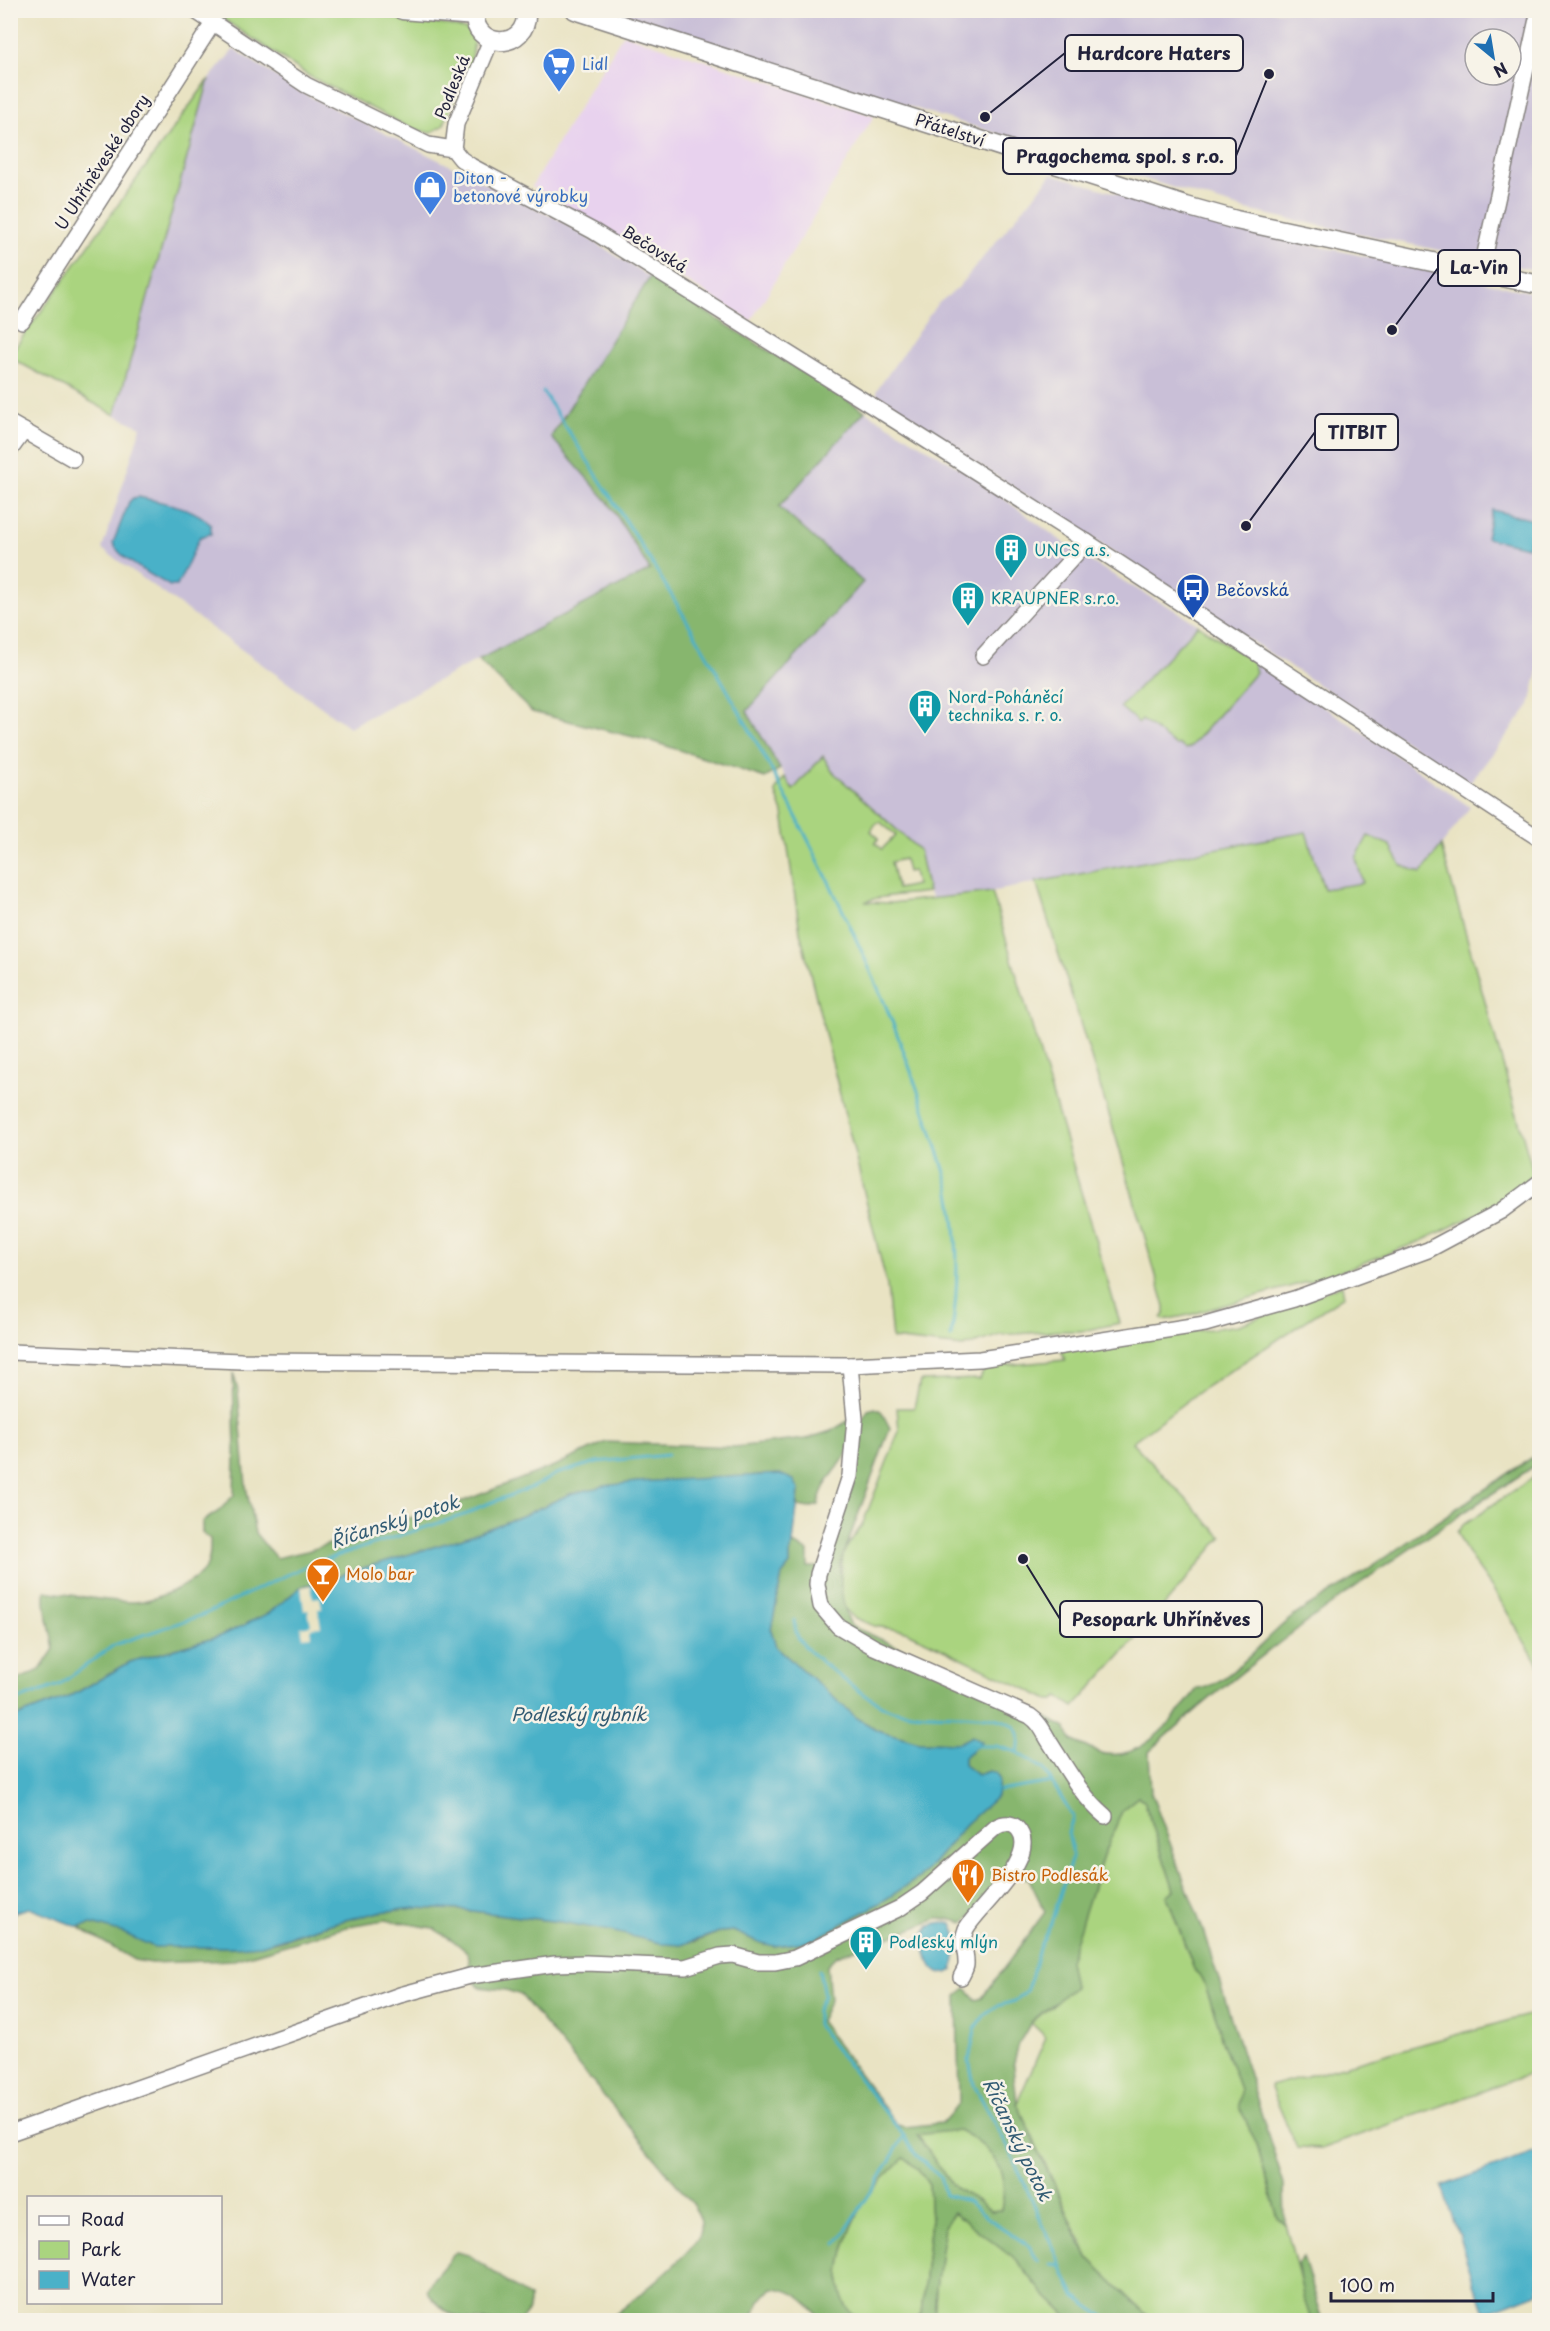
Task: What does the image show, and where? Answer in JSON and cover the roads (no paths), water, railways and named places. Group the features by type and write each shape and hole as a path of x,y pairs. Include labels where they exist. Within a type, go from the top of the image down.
{"main road":[{"path":"402,10 475,13 481,33 491,40 505,41 517,36 525,25 528,11"},
{"name":"Přátelství","path":"575,10 1186,206 1236,220 1539,285"}],"street":[{"name":"Bečovská","path":"194,10 306,85 428,145 453,149 471,166 593,231 1087,543 1539,839"},
{"path":"1481,272 1539,10"},
{"name":"U Uhříněveské obory","path":"22,321 213,23"},
{"name":"Podleská","path":"453,149 456,124 491,40"},
{"path":"10,450 17,427 73,459"},
{"path":"983,656 1087,543"},
{"path":"10,1352 241,1360 850,1365 980,1359 1205,1324 1294,1299 1428,1250 1501,1211 1539,1182"},
{"path":"850,1365 855,1419 850,1476 818,1574 817,1584 821,1606 837,1626 874,1647 1030,1716 1040,1723 1048,1739 1095,1807 1105,1816"},
{"path":"10,2133 400,1995 449,1981 555,1964 686,1966 720,1956 733,1955 758,1962 775,1962 795,1958 900,1908 922,1893 987,1834 1001,1824 1012,1825 1022,1840 1020,1854 1001,1887 968,1925 962,1946 966,1966 961,1977"}],"water":[{"path":"139,497 187,509 211,525 211,534 200,537 177,586 170,586 138,567 113,543 129,502"},
{"path":"1492,510 1534,520 1528,547 1486,538"},
{"name":"Podleský rybník","path":"780,1474 794,1480 799,1490 790,1565 782,1575 771,1630 776,1647 857,1718 877,1730 919,1742 959,1743 972,1736 982,1742 964,1757 964,1765 977,1775 990,1771 996,1773 999,1779 997,1796 966,1824 923,1875 880,1903 811,1941 774,1946 733,1931 720,1932 681,1945 664,1944 561,1922 464,1910 415,1908 379,1912 337,1922 261,1945 154,1947 123,1933 92,1924 78,1927 29,1908 15,1912 11,1916 11,1719 71,1696 130,1662 221,1636 269,1613 301,1587 463,1538 522,1516 570,1494 604,1486 637,1482"},
{"path":"946,1922 952,1923 954,1929 957,1940 956,1952 953,1971 941,1974 935,1971 929,1961 924,1938 930,1926"},
{"path":"1539,2151 1539,2292 1490,2311 1483,2310 1442,2186"}],"waterway":[{"path":"543,392 637,539 727,690 810,843 884,1002 915,1082 950,1190 957,1258 951,1337"},
{"name":"Říčanský potok","path":"10,1703 59,1685 114,1645 205,1614 308,1565 470,1513 479,1507 533,1487 556,1474 597,1462 668,1455"},
{"name":"Říčanský potok","path":"794,1621 799,1639 816,1657 883,1706 906,1713 992,1718 1005,1721 1015,1727 1019,1736 1018,1753 1044,1769 1073,1817 1068,1833 1073,1854 1026,1991 1015,2001 997,2006 986,2013 975,2029 969,2060 974,2085 1007,2145 1075,2296 1109,2320"},
{"path":"973,1746 996,1746 1017,1752"},
{"path":"999,1791 1052,1782"},
{"path":"819,1970 824,1995 817,2010 817,2025 904,2136 916,2155 940,2177 945,2195 968,2201 985,2216 1029,2246 1038,2261"},
{"path":"837,2244 904,2136"},
{"path":"1051,2264 1061,2265"}],"place":[{"name":"Pragochema spol. s r.o.","path":"1269,74"},
{"name":"Lidl","path":"559,93"},
{"name":"Hardcore Haters","path":"985,117"},
{"name":"Diton - betonové výrobky","path":"430,216"},
{"name":"La-Vin","path":"1392,330"},
{"name":"TITBIT","path":"1246,526"},
{"name":"UNCS a.s.","path":"1011,579"},
{"name":"Bečovská","path":"1193,619"},
{"name":"KRAUPNER s.r.o.","path":"968,627"},
{"name":"Nord-Poháněcí technika s. r. o.","path":"925,735"},
{"name":"Pesopark Uhříněves","path":"1023,1559"},
{"name":"Molo bar","path":"323,1603"},
{"name":"Bistro Podlesák","path":"968,1904"},
{"name":"Podleský mlýn","path":"866,1971"}]}
